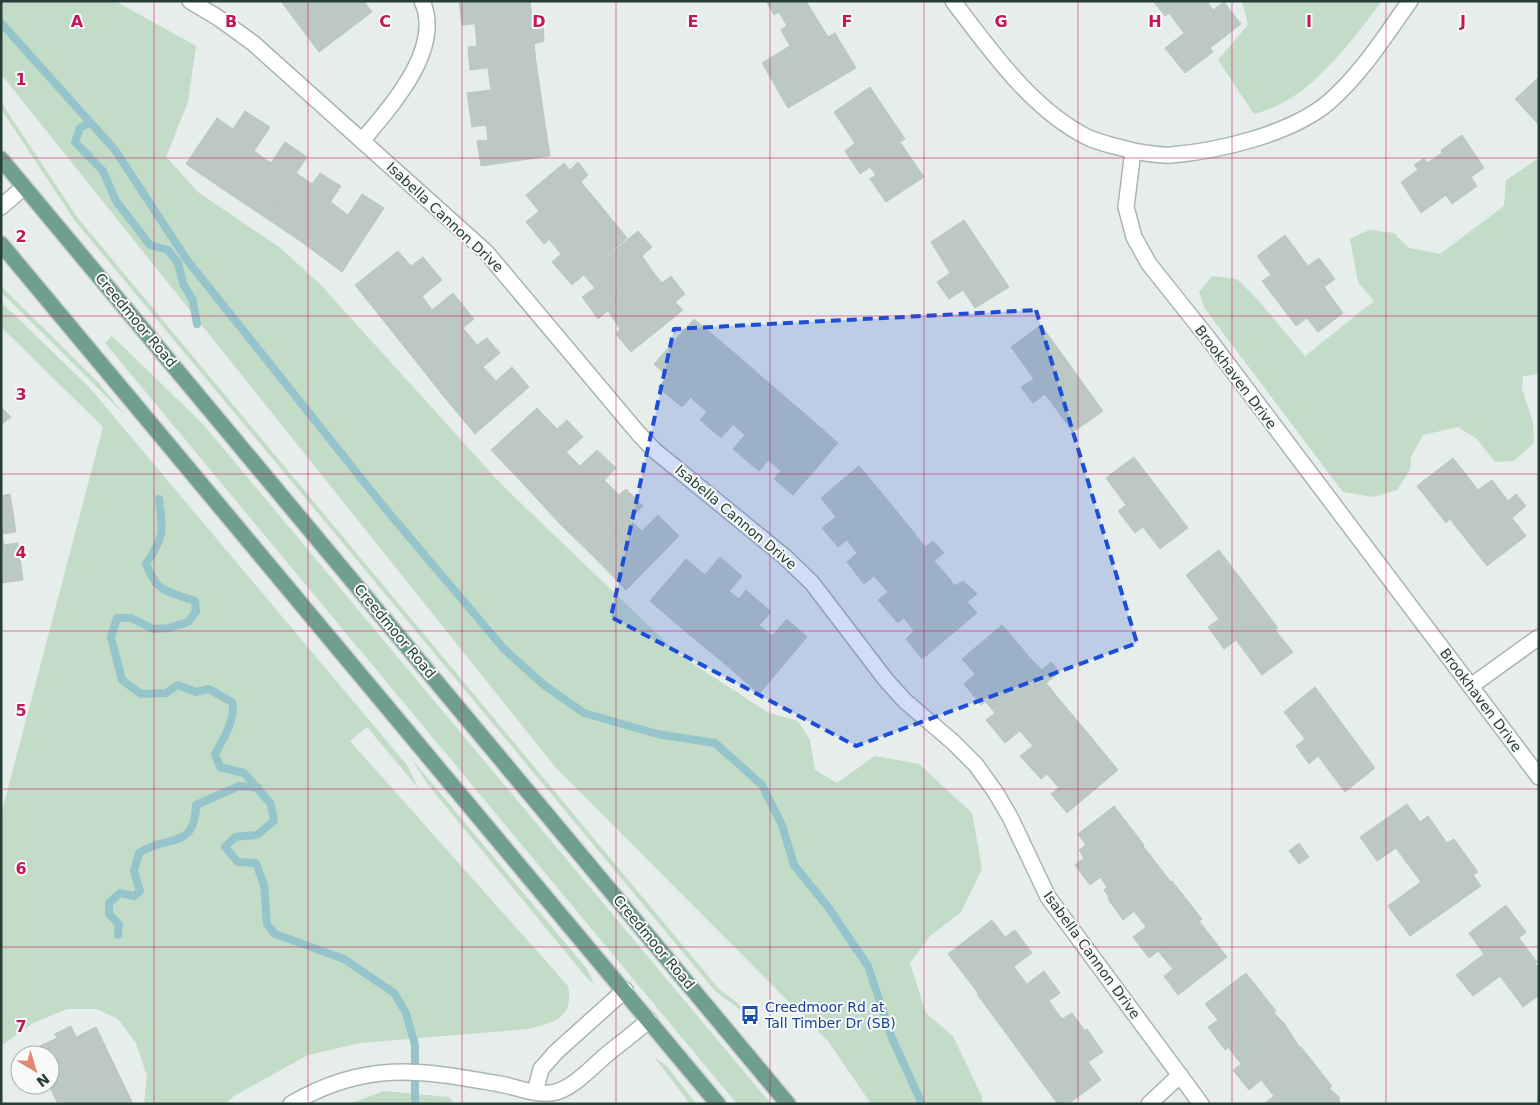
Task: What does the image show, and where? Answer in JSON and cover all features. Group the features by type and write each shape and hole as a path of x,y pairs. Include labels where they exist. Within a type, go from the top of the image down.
{"main road":[{"name":"Creedmoor Road","path":"1,159 788,1104"},
{"path":"1,244 625,990 718,1104"}],"street":[{"name":"Isabella Cannon Drive","path":"190,1 218,17 253,43 486,252 523,292 630,425 654,450 785,557 812,583 886,680 905,701 953,742 976,765 1005,809 1048,897 1201,1104"},
{"path":"362,141 393,104 417,67 423,48 426,26 422,1"},
{"path":"953,1 983,39 1045,110 1090,138 1133,151 1170,156 1232,145 1291,125 1328,102 1366,64 1410,1"},
{"name":"Brookhaven Drive","path":"1133,151 1126,207 1134,238 1149,264 1208,338 1299,462 1539,777"},
{"path":"1,207 24,187"},
{"path":"1471,686 1539,637"},
{"path":"535,1092 541,1069 556,1052 625,990"},
{"path":"291,1104 313,1091 347,1080 386,1071 422,1072 535,1092 556,1093 576,1081 649,1020"},
{"path":"1148,1104 1180,1075"},
{"path":"535,1092 555,1104"}],"highlighted area":[{"path":"1036,310 1137,643 856,746 611,617 674,329"}],"green space":[{"path":"1,1 115,1 196,46 188,102 166,157 198,192 279,247 320,284 501,484 678,654 767,712 798,721 810,740 815,770 837,783 875,756 919,764 972,813 982,869 961,912 930,936 910,963 926,1013 953,1036 982,1097 982,1104 871,1104 828,1041 556,768 1,74"},
{"path":"1242,1 1382,1 1342,52 1310,84 1293,97 1274,107 1254,114 1218,60 1248,25"},
{"path":"1,102 77,217 719,989 751,1013 762,1026 715,991 75,221 1,109"},
{"path":"1539,158 1539,374 1523,376 1522,389 1533,422 1534,443 1514,461 1495,462 1477,439 1458,427 1423,435 1411,457 1410,470 1397,490 1374,497 1343,492 1205,309 1199,292 1212,276 1237,279 1258,300 1305,356 1374,301 1358,282 1350,239 1369,230 1394,233 1409,248 1440,254 1504,206 1506,180"},
{"path":"1,286 96,380 126,416 1,292"},
{"path":"1,302 89,387 407,765 418,788 367,727 350,741 568,986 568,1006 560,1017 547,1024 529,1029 360,1043 308,1055 234,1096 225,1104 144,1104 147,1076 136,1043 118,1019 97,1009 67,1009 33,1023 1,1046 1,815 103,427 1,327"},
{"path":"112,336 202,423 771,1104 737,1104 105,343"},
{"path":"410,757 587,969 594,984 586,977 429,786"},
{"path":"655,1058 667,1066 696,1104 690,1104"},
{"path":"384,1091 449,1097 454,1104 349,1104"}],"building":[{"path":"281,1 312,1 292,16"},
{"path":"312,1 364,1 372,12 319,52 292,16"},
{"path":"459,1 530,1 532,18 462,25"},
{"path":"766,1 806,1 828,37 835,33 856,68 788,108 762,63 790,46 781,30 787,26 779,12 774,15"},
{"path":"1153,1 1207,1 1213,10 1224,2 1241,24 1210,48 1213,52 1185,73 1165,48 1184,33 1169,13 1165,16"},
{"path":"532,18 531,27 543,24 544,41 534,44 536,62 470,70 468,47 477,46 475,24"},
{"path":"536,62 544,117 472,127 467,93 491,90 488,69"},
{"path":"1539,77 1539,125 1515,99"},
{"path":"870,87 905,139 900,142 924,177 886,202 870,179 876,175 870,167 860,174 845,151 855,143 834,112"},
{"path":"245,111 270,127 227,192 186,164 217,118 233,129"},
{"path":"544,117 550,156 481,166 477,141 488,140 486,125"},
{"path":"1462,135 1484,168 1471,177 1477,186 1452,204 1446,195 1421,213 1401,182 1418,170 1414,165 1424,158 1427,163 1442,153 1441,150"},
{"path":"285,142 307,157 266,218 227,192 254,151 271,163"},
{"path":"578,162 588,175 581,182 596,200 544,244 526,222 539,211 526,195 564,163 570,170"},
{"path":"296,173 312,184 320,173 341,186 303,243 266,218"},
{"path":"362,194 384,208 342,272 303,243 331,202 348,215"},
{"path":"596,200 627,238 572,285 552,262 561,254 549,239"},
{"path":"964,220 1009,287 975,308 963,290 949,299 937,282 950,273 931,242"},
{"path":"638,231 652,247 642,256 653,272 598,319 582,297 595,288 584,275"},
{"path":"1285,235 1308,266 1319,258 1335,279 1324,287 1343,313 1318,332 1307,318 1296,326 1262,281 1271,275 1257,256"},
{"path":"398,251 411,266 423,257 442,280 387,325 355,285"},
{"path":"653,272 662,283 671,276 685,294 675,302 683,310 631,352 616,334 620,329 607,309"},
{"path":"453,293 474,319 418,364 387,325 422,296 432,310"},
{"path":"694,319 731,350 682,407 658,387 668,377 654,364"},
{"path":"1041,325 1103,411 1073,432 1045,394 1033,403 1021,387 1034,379 1011,347"},
{"path":"463,328 477,345 487,338 500,353 445,398 418,364"},
{"path":"731,350 769,383 721,438 700,420 707,412 690,397"},
{"path":"483,367 496,381 512,367 529,387 475,434 445,398"},
{"path":"769,383 806,415 759,471 733,449 745,435 733,424"},
{"path":"1,407 11,417 1,425"},
{"path":"537,408 557,429 567,420 583,437 527,488 491,450"},
{"path":"806,415 838,443 793,495 774,479 781,471 768,460"},
{"path":"597,450 616,468 561,525 527,488 566,452 580,466"},
{"path":"1134,457 1188,528 1160,549 1143,527 1135,533 1118,511 1126,505 1106,478"},
{"path":"1453,458 1478,490 1492,480 1508,501 1516,494 1526,506 1512,518 1526,536 1487,566 1450,519 1446,523 1417,486"},
{"path":"859,466 890,503 838,547 822,528 836,517 821,498"},
{"path":"604,480 619,495 626,489 643,506 593,556 561,525"},
{"path":"10,494 16,532 2,534 4,545 18,543 23,580 1,583 1,496"},
{"path":"890,503 919,539 864,584 847,562 857,553 847,540"},
{"path":"658,515 679,536 626,590 593,556 629,519 642,531"},
{"path":"919,539 925,547 933,541 944,553 934,561 950,579 898,623 878,600 888,592 874,576"},
{"path":"1219,550 1278,628 1275,630 1293,652 1262,675 1236,640 1224,649 1208,627 1219,619 1186,575"},
{"path":"720,557 742,576 691,636 650,601 686,559 705,575"},
{"path":"950,579 954,586 963,581 977,594 967,602 977,613 922,659 906,639 914,631 904,618"},
{"path":"746,590 771,612 725,664 691,636 729,591 739,599"},
{"path":"787,619 807,637 759,694 725,664 759,625 772,636"},
{"path":"1002,625 1032,660 981,705 964,684 975,674 962,659"},
{"path":"1032,660 1042,670 1051,662 1060,672 1046,683 1059,699 1005,743 986,720 995,713 985,701"},
{"path":"1315,687 1375,768 1345,792 1318,756 1309,764 1296,746 1305,739 1284,712"},
{"path":"1059,699 1091,737 1041,779 1020,756 1033,746 1020,731"},
{"path":"1091,737 1118,770 1067,813 1051,794 1059,788 1046,773"},
{"path":"1407,804 1420,822 1428,816 1447,843 1454,839 1478,872 1473,875 1481,886 1410,936 1388,906 1421,882 1396,848 1377,861 1360,837"},
{"path":"1114,806 1144,845 1090,885 1075,865 1084,858 1079,850 1086,845 1078,834"},
{"path":"1299,843 1309,857 1299,864 1289,851"},
{"path":"1143,846 1171,882 1123,920 1108,899 1109,897 1104,890 1107,887 1100,877"},
{"path":"1172,881 1202,919 1149,958 1133,937 1146,927 1134,911"},
{"path":"1506,905 1526,932 1519,938 1537,962 1535,964 1539,969 1539,995 1523,1007 1500,976 1473,996 1456,975 1484,954 1469,933"},
{"path":"992,920 1005,937 1015,930 1032,953 978,993 948,954"},
{"path":"1199,921 1227,957 1178,995 1164,976 1173,969 1158,951"},
{"path":"1014,967 1027,984 1044,971 1060,993 1005,1032 977,994"},
{"path":"1246,973 1276,1011 1225,1050 1208,1027 1218,1020 1205,1004"},
{"path":"1049,1001 1062,1019 1072,1013 1085,1031 1032,1069 1005,1032"},
{"path":"1274,1013 1284,1023 1300,1048 1249,1090 1233,1070 1241,1064 1228,1047"},
{"path":"71,1026 76,1037 96,1027 133,1104 58,1104 54,1095 60,1095 60,1045 42,1045 57,1038 55,1034"},
{"path":"1087,1029 1103,1052 1088,1062 1101,1080 1068,1104 1058,1104 1032,1069"},
{"path":"1301,1047 1332,1086 1309,1104 1264,1104 1274,1096 1261,1080"},
{"path":"1329,1088 1340,1098 1338,1099 1341,1104 1309,1104"}],"waterway":[{"path":"1,23 115,150 187,260 384,507 504,649 544,685 584,713 657,734 715,743 762,785 782,825 794,865 828,907 868,966 892,1038 922,1104"},
{"path":"90,123 80,128 75,142 103,171 116,201 150,245 168,250 178,263 183,283 193,301 197,324"},
{"path":"159,499 162,526 160,540 146,564 150,574 164,590 195,601 196,612 188,622 168,628 153,629 131,618 117,618 111,637 122,680 141,694 166,693 178,685 196,692 209,689 232,702 233,709 230,722 215,754 220,767 244,773 271,804 274,821 257,835 235,837 225,847 238,862 256,863 264,885 267,924 275,934 344,959 394,993 406,1013 415,1045 415,1104"},
{"path":"118,935 119,924 109,914 109,903 120,893 134,896 140,891 134,871 139,853 149,847 178,839 185,835 191,829 196,805 239,786 258,788"}],"place":[{"name":"Creedmoor Rd at Tall Timber Dr (SB)","path":"750,1015"}]}
